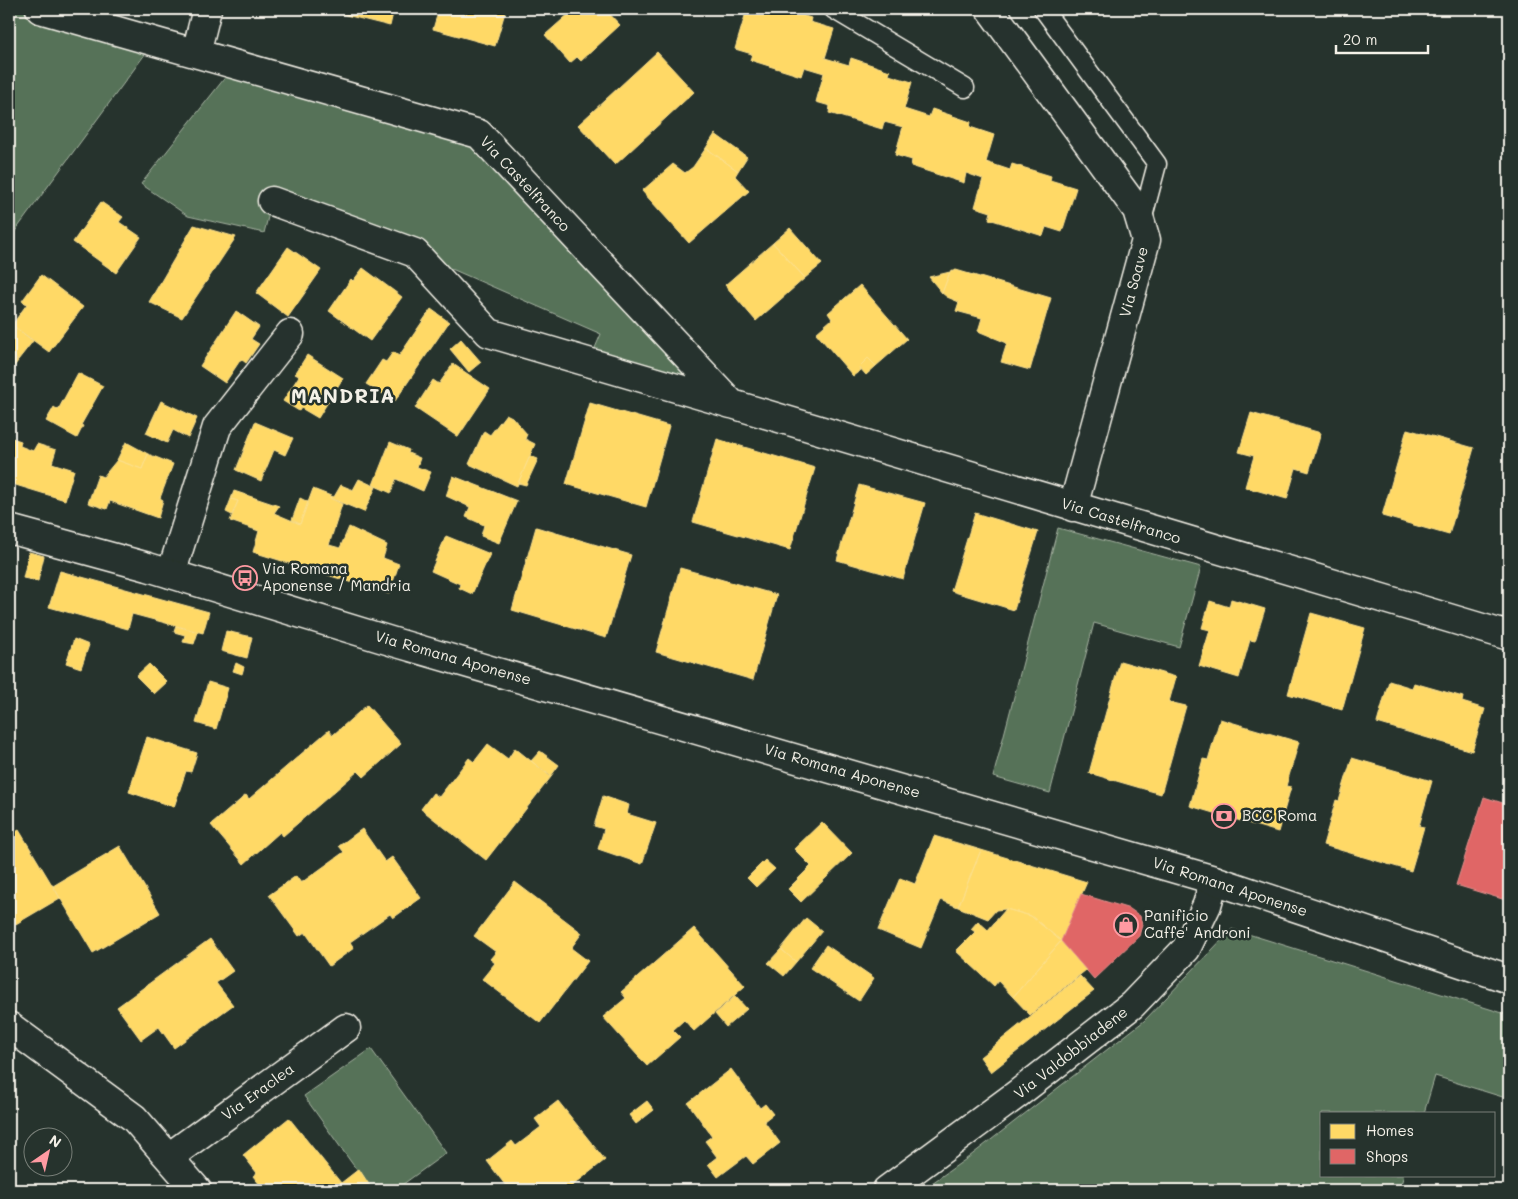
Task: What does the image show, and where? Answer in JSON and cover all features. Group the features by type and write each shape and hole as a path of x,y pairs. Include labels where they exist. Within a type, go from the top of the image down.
{"street":[{"name":"Via Castelfranco","path":"40,9 479,134 732,404"},
{"path":"196,53 207,9"},
{"name":"Via Soave","path":"990,9 1137,210 1146,240 1073,507"},
{"name":"Via Castelfranco","path":"272,201 414,253 489,332 1509,636"},
{"path":"172,574 217,427 290,334"},
{"name":"Via Romana Aponense","path":"9,529 172,574 397,642 1214,880 1509,979"},
{"name":"Via Valdobbiadene","path":"887,1190 993,1113 1132,1005 1186,949 1208,904 1214,880"},
{"path":"9,1026 134,1118 197,1190"},
{"name":"Via Eraclea","path":"169,1157 346,1028"}],"lane":[{"path":"833,9 965,88"},
{"path":"1043,9 1157,164 1141,224"}],"green space":[{"path":"9,9 40,9 154,42 10,238"},
{"path":"235,65 479,134 732,404 589,362 601,334 415,253 272,201 264,233 188,216 141,184"},
{"path":"1058,528 1201,567 1179,647 1094,623 1050,793 993,777"},
{"path":"1232,929 1509,1015 1509,1099 1435,1076 1424,1112 1320,1112 1320,1176 1404,1176 1399,1190 922,1190 969,1157 1144,1021"},
{"path":"371,1049 446,1153 395,1190 371,1190 304,1096"}],"building: Homes":[{"path":"344,9 394,9 390,26 342,14"},
{"path":"439,9 506,9 495,46 433,29"},
{"path":"567,9 605,9 620,25 581,61 577,57 570,63 545,35 571,12"},
{"path":"747,9 762,9 771,12 772,9 782,9 811,18 810,22 834,29 825,58 849,65 851,58 890,71 889,75 912,82 904,109 929,117 932,109 971,122 970,127 994,135 986,162 1010,170 1012,164 1051,176 1050,180 1076,188 1062,232 1046,227 1043,236 989,219 991,212 975,207 983,179 966,173 964,183 911,166 912,160 895,155 903,127 884,122 882,129 829,113 830,106 816,102 824,73 804,67 801,76 750,60 752,54 735,49"},
{"path":"657,52 694,92 615,165 578,125"},
{"path":"715,134 747,157 738,171 706,148"},
{"path":"706,148 738,171 735,176 749,191 689,243 642,191 673,164 685,173 693,167"},
{"path":"101,202 123,217 119,222 141,237 116,273 73,242"},
{"path":"194,225 236,237 182,318 149,302"},
{"path":"790,228 822,264 805,278 773,243"},
{"path":"773,243 805,278 756,321 725,285"},
{"path":"288,247 321,270 288,317 256,293"},
{"path":"363,268 402,297 370,341 329,311 351,279 353,281"},
{"path":"956,270 1051,298 1030,370 1001,362 1007,343 978,331 982,318 956,311 959,302 942,293 950,272"},
{"path":"950,272 942,293 929,277"},
{"path":"41,275 83,307 49,352 12,325 27,304 22,301"},
{"path":"860,285 907,339 876,366 868,358 859,367 861,370 853,376 816,333 832,319 828,313"},
{"path":"431,309 449,322 395,401 366,384 382,360 386,362 393,352 399,356"},
{"path":"236,311 259,327 251,339 259,344 246,363 241,359 225,383 200,366"},
{"path":"12,325 33,341 18,360 9,353 9,330"},
{"path":"461,339 481,362 469,372 450,349"},
{"path":"9,353 18,361 9,373"},
{"path":"307,355 343,378 318,418 301,408 299,411 283,401 299,376 295,374"},
{"path":"868,358 876,366 866,375 859,367"},
{"path":"453,364 490,389 458,437 415,408 433,380 439,384"},
{"path":"78,373 103,386 81,425 83,426 77,438 46,421 54,407 58,410"},
{"path":"161,401 197,418 188,438 173,430 167,443 146,433"},
{"path":"590,403 669,426 646,507 566,484"},
{"path":"1251,413 1321,433 1309,472 1296,468 1287,499 1245,487 1254,456 1239,452"},
{"path":"506,414 512,417 527,434 525,439 535,444 517,486 469,464 484,431 490,435"},
{"path":"255,422 293,438 285,455 274,450 261,481 236,470"},
{"path":"1407,429 1474,448 1449,535 1382,516"},
{"path":"9,437 21,441 20,446 33,451 37,444 56,450 52,463 74,470 65,500 9,483"},
{"path":"717,439 815,468 790,550 693,522"},
{"path":"126,442 148,454 142,469 117,460"},
{"path":"390,442 409,450 408,453 420,458 417,467 431,472 423,491 396,479 391,493 373,485"},
{"path":"148,454 173,464 160,498 163,500 158,518 110,501 107,509 88,503 98,475 103,477 117,460 142,469"},
{"path":"530,456 538,459 526,485 518,483"},
{"path":"453,476 517,501 499,543 481,536 484,525 466,517 470,507 446,496"},
{"path":"359,479 376,487 364,512 330,498 331,496 334,497 341,485 353,490"},
{"path":"859,485 925,503 903,579 837,560"},
{"path":"313,489 331,496 330,498 342,504 329,545 340,548 349,527 387,545 383,558 399,564 389,594 253,552 259,531 230,521 238,501 231,499 234,491 279,506 274,513 300,524"},
{"path":"300,498 308,502 300,524 292,520"},
{"path":"231,499 238,501 232,515 226,512"},
{"path":"975,513 1038,532 1014,610 951,591"},
{"path":"536,527 631,555 606,638 512,610"},
{"path":"446,536 490,554 472,594 459,588 460,584 431,571"},
{"path":"29,552 44,556 38,581 23,578"},
{"path":"680,568 777,595 753,680 656,652"},
{"path":"60,571 209,612 203,633 132,614 128,629 49,607"},
{"path":"1231,599 1265,609 1255,641 1250,640 1239,678 1199,666 1210,630 1202,628 1210,601 1229,607"},
{"path":"1311,613 1365,628 1342,710 1288,694"},
{"path":"176,626 198,632 194,644 183,642 185,635 174,632"},
{"path":"226,631 252,637 247,658 221,651"},
{"path":"74,639 89,645 81,668 66,663"},
{"path":"1120,661 1176,677 1169,702 1186,706 1161,794 1089,773"},
{"path":"236,663 244,667 242,674 233,671"},
{"path":"149,664 167,682 154,694 136,676"},
{"path":"1389,681 1412,688 1414,683 1463,697 1462,702 1485,709 1472,751 1377,723"},
{"path":"208,682 228,688 216,729 196,723"},
{"path":"367,705 401,744 364,777 358,771 283,836 280,832 244,864 211,825 246,795 249,799 329,730 333,735"},
{"path":"1220,719 1299,742 1286,786 1291,787 1278,832 1190,806 1203,759 1208,760"},
{"path":"147,737 197,753 191,772 186,771 174,807 129,792"},
{"path":"488,744 508,759 515,748 551,777 486,860 421,809 433,793 439,797 469,758 474,762"},
{"path":"540,751 559,765 551,776 531,761"},
{"path":"1352,758 1432,781 1419,826 1424,827 1411,871 1323,845 1336,800 1339,801"},
{"path":"603,796 629,805 627,814 656,823 642,864 598,849 604,829 594,826"},
{"path":"822,822 852,853 801,902 788,889 811,866 794,849"},
{"path":"362,829 385,862 392,857 421,898 393,918 390,914 350,942 354,948 329,966 305,932 299,936 269,895 296,876 301,883 344,852 339,846"},
{"path":"19,830 60,898 9,928 9,836"},
{"path":"934,836 981,850 958,907 941,900 921,948 878,930 900,878 915,884"},
{"path":"120,846 160,913 93,953 53,886"},
{"path":"981,850 1087,882 1061,941 1031,916 1006,909 996,910 988,919 958,907"},
{"path":"765,860 775,869 756,887 747,878"},
{"path":"515,882 582,933 571,948 588,961 540,1023 482,979 495,963 490,959 496,952 474,936"},
{"path":"1006,909 1031,916 1061,941 1013,997 998,981 994,986 956,951 975,932 971,929 978,921 988,930"},
{"path":"806,918 822,931 796,962 781,949"},
{"path":"694,928 745,986 694,1031 684,1020 673,1030 680,1037 647,1066 603,1017 626,998 621,992"},
{"path":"210,939 233,971 216,983 233,1005 174,1048 159,1027 141,1040 117,1007"},
{"path":"1061,941 1086,970 1030,1015 1013,997"},
{"path":"826,945 874,978 859,1001 810,968"},
{"path":"781,949 796,962 784,976 768,963"},
{"path":"1080,976 1094,991 991,1072 980,1057"},
{"path":"735,996 747,1009 726,1027 715,1014"},
{"path":"731,1069 760,1108 765,1104 773,1114 764,1121 780,1143 753,1164 746,1156 718,1177 708,1164 717,1157 705,1141 712,1136 688,1103"},
{"path":"558,1101 605,1160 567,1190 509,1190 487,1161 512,1141 516,1146 541,1127 535,1119"},
{"path":"647,1101 654,1110 636,1124 629,1115"},
{"path":"289,1118 341,1183 332,1190 264,1190 253,1176 257,1173 243,1155"},
{"path":"359,1169 370,1186 365,1190 332,1190"}],"building: Shops":[{"path":"1484,797 1509,805 1509,901 1456,885"},
{"path":"1081,894 1130,909 1140,916 1142,925 1139,936 1094,979 1061,941"}],"place":[{"name":"Via Romana Aponense / Mandria","path":"245,578"},
{"name":"BCC Roma","path":"1224,816"},
{"name":"Panificio Caffe' Androni","path":"1126,925"}],"district":[{"name":"MANDRIA","path":"343,396"}]}
